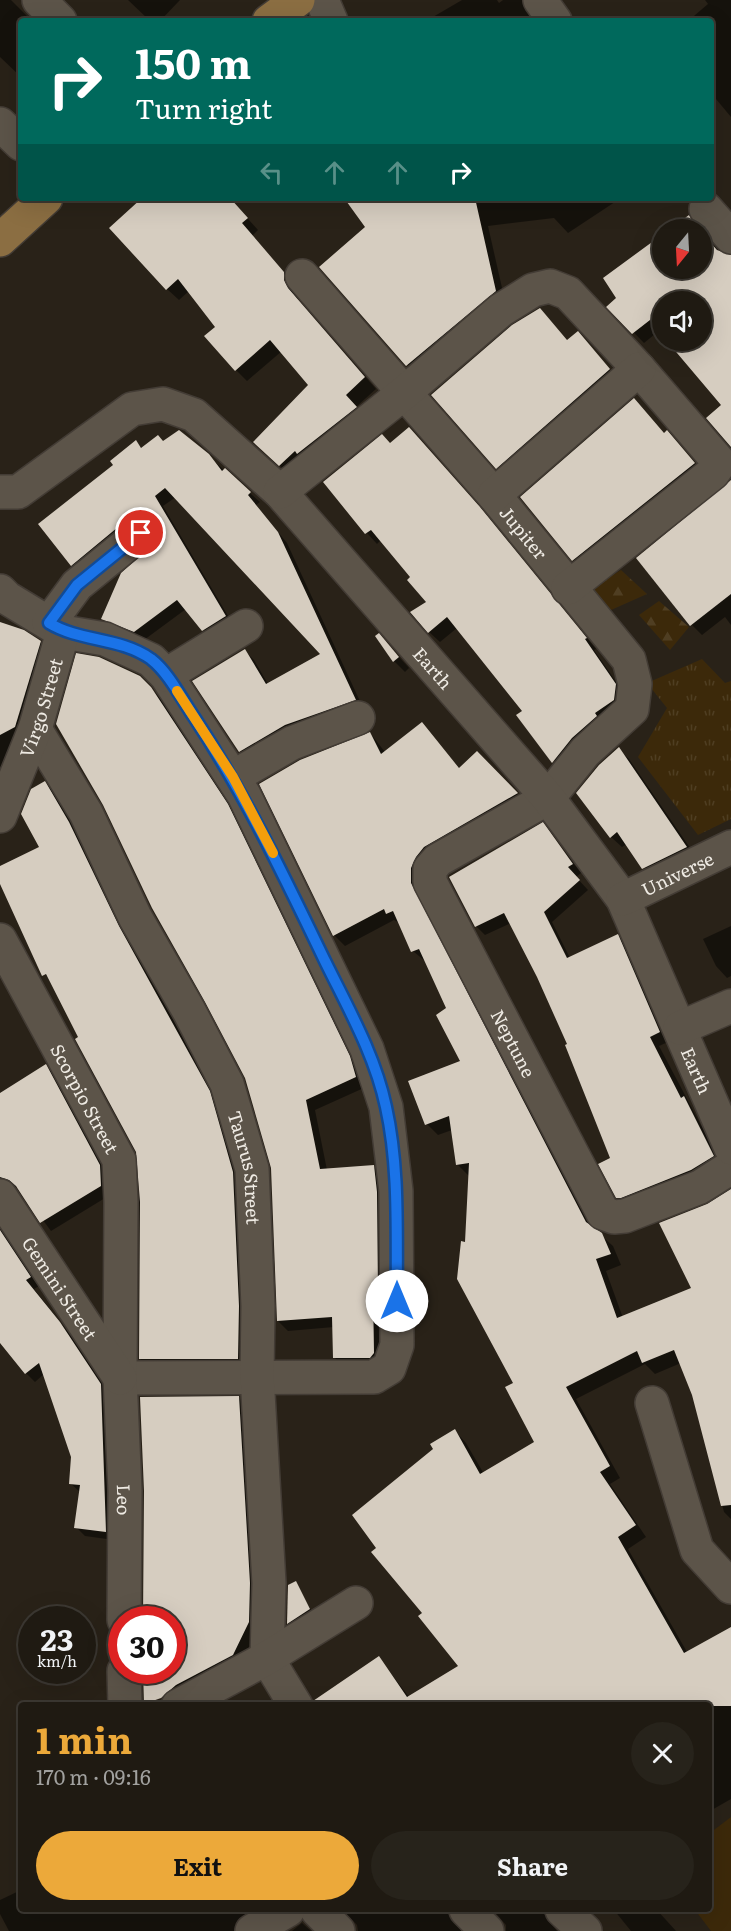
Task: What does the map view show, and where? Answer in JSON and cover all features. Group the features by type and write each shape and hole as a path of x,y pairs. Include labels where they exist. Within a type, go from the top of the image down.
{"main road":[{"path":"273,18 298,0"},
{"path":"0,240 43,201"}],"street":[{"path":"39,0 57,18"},
{"path":"322,0 330,18"},
{"path":"540,0 553,18"},
{"path":"0,124 18,141"},
{"path":"706,209 731,237"},
{"name":"Jupiter","path":"302,276 494,495 629,660 635,684 632,709 585,752 548,798"},
{"path":"280,492 404,393 501,310 533,290 550,286 568,292 639,369 720,463 713,473 568,588"},
{"path":"494,495 639,369"},
{"name":"Earth","path":"0,492 18,492 132,409 163,404 194,415 280,492 548,798 623,899 731,1148"},
{"path":"56,627 77,585 141,533"},
{"path":"0,591 7,598 56,627 105,639 129,648 151,660 166,675 233,777 296,897 368,1049 386,1107 396,1191 397,1345 389,1368 374,1377 120,1378"},
{"path":"166,675 246,626"},
{"name":"Virgo Street","path":"0,816 35,729 56,627"},
{"path":"233,777 292,743 358,718"},
{"name":"Taurus Street","path":"35,729 86,813 135,918 189,1011 227,1084 252,1169 258,1306 257,1376 269,1583 267,1658"},
{"name":"Neptune","path":"548,798 438,860 430,869 430,882 603,1213 614,1218 625,1216 700,1187 731,1167"},
{"name":"Universe","path":"623,899 731,847"},
{"name":"Scorpio Street","path":"0,940 119,1160 122,1202 120,1378"},
{"path":"680,1028 731,1006"},
{"name":"Gemini Street","path":"0,1196 120,1378"},
{"name":"Leo","path":"120,1378 125,1470 124,1606"},
{"path":"651,1403 697,1550 731,1587"},
{"path":"185,1702 267,1658 356,1603"},
{"path":"267,1658 294,1702"},
{"path":"124,1684 125,1702"},
{"path":"252,1931 285,1912"},
{"path":"319,1912 338,1931"},
{"path":"468,1912 487,1931"},
{"path":"564,1912 585,1931"}],"green space":[{"path":"621,570 647,594 611,610 584,593"},
{"path":"659,601 689,627 670,650 639,615"},
{"path":"702,659 725,683 731,681 731,819 698,835 638,757 667,708 647,683"},
{"path":"731,1817 731,1931 711,1931 697,1912 712,1912 712,1831"}],"building":[{"path":"139,201 233,201 248,218 242,223 284,272 284,280 288,288 365,377 346,395 357,407 297,454 295,451 279,466 253,442 308,385 270,340 235,371 204,336 215,327 178,279 166,290 109,228"},
{"path":"346,201 476,201 496,291 406,366 319,267 365,227"},
{"path":"652,242 652,279 712,279 712,244 717,250 731,255 731,447 706,418 721,405 675,351 712,351 712,291 652,291 652,323 650,320 632,334 606,307 616,298 603,278"},
{"path":"540,308 567,340 578,331 610,369 496,469 431,395 512,325"},
{"path":"634,398 664,433 667,430 695,463 572,561 520,497"},
{"path":"409,427 480,507 587,638 585,639 616,684 614,700 595,713 597,716 572,738 552,763 516,715 522,711 447,617 428,633 410,612 426,602 407,580 410,577 371,530 365,534 323,482 382,434 390,443"},
{"path":"179,430 209,454 222,471 225,468 251,492 248,495 278,532 356,700 285,725 239,752 192,681 245,649 266,684 320,654 165,488 155,496 226,616 202,631 177,600 134,632 101,619 121,573 158,540 159,529 156,522 148,516 139,514 129,518 71,566 38,524 113,465 110,461 136,440 141,448 158,435 163,441"},
{"path":"731,480 731,594 690,626 636,558"},
{"path":"0,622 24,630 41,641 15,727 0,735"},
{"path":"379,633 399,657 393,662 375,636"},
{"path":"76,653 99,657 140,676 151,687 228,804 350,1056 356,1077 306,1100 320,1169 374,1165 377,1192 378,1289 373,1289 374,1353 370,1358 333,1358 332,1317 277,1321 271,1168 245,1078 152,908 103,805 56,724"},
{"path":"422,722 459,768 477,751 518,793 424,847 411,868 411,883 586,1222 602,1233 611,1254 596,1259 617,1318 691,1288 659,1223 707,1204 731,1189 731,1505 721,1506 692,1395 674,1350 642,1363 637,1351 566,1387 610,1466 600,1472 636,1525 618,1537 684,1653 731,1627 731,1706 712,1706 712,1702 313,1701 379,1656 407,1697 458,1666 418,1616 422,1613 371,1552 376,1548 352,1515 433,1449 430,1444 455,1429 480,1474 534,1442 505,1387 513,1383 457,1279 461,1241 465,1242 469,1163 456,1165 449,1116 425,1125 408,1081 460,1061 436,1015 446,1008 419,949 411,952 393,911 386,914 384,909 333,936 259,784 300,760 370,732 381,754"},
{"path":"619,747 687,847 642,869 617,832 610,838 576,793 599,765"},
{"path":"45,781 69,822 119,926 210,1091 233,1172 239,1306 238,1359 139,1359 140,1202 136,1152 75,1039 78,1037 46,974 42,976 0,884 0,866 39,847 21,814 31,789"},
{"path":"543,822 573,864 568,867 580,880 544,912 567,958 618,934 660,1032 650,1037 681,1098 684,1096 714,1156 691,1170 621,1198 616,1198 598,1164 610,1158 565,1045 567,1044 537,977 504,913 475,927 449,877"},
{"path":"46,1064 100,1165 101,1186 40,1223 16,1186 0,1177 0,1093"},
{"path":"0,1230 31,1277 26,1280 60,1322 101,1384 106,1532 74,1528 80,1485 69,1484 71,1457 39,1363 25,1374 0,1343"},
{"path":"239,1396 250,1583 249,1622 233,1655 186,1680 186,1606 143,1606 144,1491 140,1397"},
{"path":"296,1581 310,1609 287,1624 288,1585"},
{"path":"143,1684 178,1684 161,1698 144,1702"}],"slow traffic":[{"path":"177,691 244,795 273,853"}],"route":[{"path":"141,533 77,585 49,623 63,632 105,639 129,648 151,660 166,675 233,777 296,897 368,1049 386,1107 396,1191 397,1301"}]}
